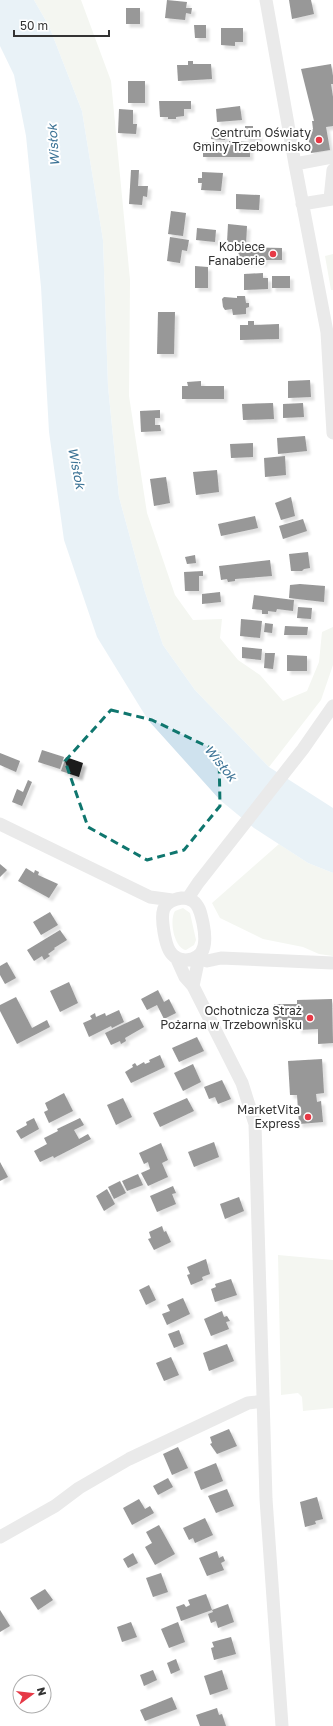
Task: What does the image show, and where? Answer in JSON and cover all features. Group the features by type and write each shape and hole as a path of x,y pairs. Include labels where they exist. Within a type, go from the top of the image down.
{"street":[{"path":"266,0 294,164 330,332 333,433"},
{"path":"294,164 333,157"},
{"path":"302,204 332,199 333,170"},
{"path":"188,898 303,749 333,706"},
{"path":"0,824 150,897 172,900 188,898 193,901 200,910 206,942 202,952 197,956 186,960 176,957"},
{"path":"150,897 161,916 167,946 176,957 185,977 193,986 242,1083 248,1097 255,1124 266,1499 282,1726"},
{"path":"161,916 167,904 172,900"},
{"path":"206,942 221,958"},
{"path":"197,956 207,961 221,958 333,963"},
{"path":"193,986 197,968 197,956"},
{"path":"0,1537 55,1506 79,1488 129,1459 248,1403 263,1401"}],"highlighted area":[{"path":"111,710 152,720 219,752 220,806 184,850 147,860 88,827 65,761"}],"shaded area":[{"path":"34,0 81,0 111,81 130,280 129,396 147,513 175,595 193,620 222,619 220,638 238,660 260,675 283,701 307,691 319,662 322,632 333,627 333,665 321,700 269,767 195,690 163,645 145,592 119,497 108,386 103,240 82,111 49,26"},
{"path":"333,254 333,290 331,290 325,256"},
{"path":"279,844 308,863 333,873 333,956 319,954 303,947 263,939 220,918 212,903"},
{"path":"183,908 190,913 196,940 194,945 186,950 178,944 172,921 175,911"},
{"path":"278,1255 333,1260 333,1408 303,1411 302,1397 298,1393 281,1395"}],"water":[{"name":"Wisłok","path":"0,0 34,0 49,26 82,111 103,240 108,386 119,497 145,592 163,645 195,690 269,767 333,808 333,873 308,863 254,828 220,800 148,720 97,637 64,540 49,432 41,287 26,136 14,75 0,46"}],"building":[{"path":"167,0 187,2 186,8 192,8 191,14 186,13 185,20 165,18"},
{"path":"289,0 311,0 314,14 292,19"},
{"path":"126,8 140,8 140,24 126,24"},
{"path":"194,25 206,25 206,38 195,38"},
{"path":"221,28 243,28 243,42 235,42 235,46 221,45"},
{"path":"188,61 193,61 193,64 211,64 212,79 178,81 177,65 188,65"},
{"path":"331,64 333,76 333,84 331,84 333,97 333,126 326,127 330,150 311,153 307,131 313,129 312,121 314,121 301,69"},
{"path":"128,81 145,81 145,103 128,103"},
{"path":"159,101 191,101 191,109 184,109 184,116 176,117 176,119 160,117"},
{"path":"240,106 242,120 217,122 216,109"},
{"path":"119,109 133,110 133,124 137,124 136,134 118,133"},
{"path":"245,126 253,126 253,130 258,130 259,139 245,139"},
{"path":"212,131 226,131 225,140 211,139"},
{"path":"229,141 250,142 250,157 203,157 203,142 229,143"},
{"path":"131,170 139,170 138,186 148,186 147,197 143,196 142,205 129,204"},
{"path":"202,172 223,173 221,191 201,190 202,183 198,183 198,178 202,178"},
{"path":"236,194 260,195 259,210 236,209"},
{"path":"171,211 186,213 183,236 168,234"},
{"path":"228,224 247,226 246,244 227,242"},
{"path":"197,228 216,230 215,242 196,240"},
{"path":"170,237 189,240 187,251 182,250 180,263 167,261"},
{"path":"239,247 282,248 282,260 264,260 264,263 238,262"},
{"path":"195,266 208,267 208,288 195,288"},
{"path":"263,273 263,278 268,278 268,289 244,290 244,274"},
{"path":"272,276 290,276 290,288 272,288"},
{"path":"237,296 245,296 246,303 249,303 249,307 246,308 246,314 233,315 232,309 225,310 223,307 222,299 224,297 237,298"},
{"path":"158,312 175,312 174,354 157,354"},
{"path":"248,321 254,321 254,325 279,324 279,339 240,340 240,325 248,325"},
{"path":"310,380 311,397 288,398 288,381"},
{"path":"201,381 201,386 224,386 224,399 182,399 182,386 188,386 187,382"},
{"path":"273,403 274,419 243,420 242,404"},
{"path":"303,403 304,417 283,418 283,404"},
{"path":"160,410 160,418 155,418 155,425 160,425 161,431 141,432 140,411"},
{"path":"305,436 307,451 278,454 277,438"},
{"path":"253,443 253,457 231,458 230,444"},
{"path":"285,456 286,475 265,477 264,458"},
{"path":"217,470 219,492 196,495 193,472"},
{"path":"166,477 170,503 154,506 150,479"},
{"path":"291,497 295,516 281,520 275,503"},
{"path":"255,516 258,528 221,536 218,524"},
{"path":"303,519 307,531 283,539 279,526"},
{"path":"308,552 310,568 302,571 291,571 289,554"},
{"path":"195,555 196,563 187,564 185,557"},
{"path":"270,560 272,576 235,579 235,581 228,582 227,579 221,580 219,566"},
{"path":"203,571 203,576 199,576 199,591 185,591 184,572"},
{"path":"300,584 325,586 324,602 289,598 290,585"},
{"path":"220,592 221,602 202,604 202,594"},
{"path":"254,595 294,600 293,611 277,609 276,612 268,611 268,614 262,614 262,610 252,609"},
{"path":"298,607 312,608 311,619 297,618"},
{"path":"241,619 262,621 260,638 240,636"},
{"path":"265,623 273,624 272,633 264,632"},
{"path":"285,626 308,627 307,635 284,635"},
{"path":"242,647 262,649 261,660 242,658"},
{"path":"265,653 275,653 273,669 264,668"},
{"path":"287,655 307,656 307,671 287,671"},
{"path":"42,750 64,757 60,769 38,762"},
{"path":"0,753 20,761 16,772 0,765"},
{"path":"66,757 83,763 79,777 61,771"},
{"path":"28,780 32,782 22,806 12,802 17,789 23,792"},
{"path":"0,864 7,870 0,877"},
{"path":"26,868 34,873 35,870 39,872 38,875 58,884 49,898 18,881"},
{"path":"50,912 58,925 41,935 33,922"},
{"path":"60,930 67,940 54,948 55,949 48,954 50,956 44,960 42,956 34,961 27,950"},
{"path":"7,962 16,978 5,984 0,975 0,966"},
{"path":"69,982 78,1003 60,1012 50,991"},
{"path":"158,990 164,1002 169,999 176,1013 164,1019 157,1005 147,1010 141,999"},
{"path":"16,997 32,1028 47,1020 50,1027 17,1044 0,1011 0,1005"},
{"path":"332,999 333,1043 318,1044 318,1029 298,1030 298,1023 275,1023 274,1004 297,1004 297,1000"},
{"path":"119,1010 124,1022 112,1028 111,1026 89,1037 83,1023 92,1019 90,1016 95,1013 96,1017 105,1013 106,1016"},
{"path":"139,1017 144,1027 125,1038 126,1041 121,1044 120,1041 111,1045 105,1033"},
{"path":"197,1037 204,1051 179,1062 172,1048"},
{"path":"160,1055 165,1067 131,1083 125,1072 133,1067 132,1065 135,1063 137,1066 144,1062 145,1064 150,1062 149,1060"},
{"path":"322,1059 324,1093 316,1094 317,1102 321,1101 323,1122 299,1124 297,1095 290,1095 288,1061"},
{"path":"193,1064 201,1082 183,1091 174,1073"},
{"path":"222,1080 231,1099 218,1104 215,1097 209,1099 204,1087"},
{"path":"64,1093 73,1111 49,1123 44,1112 48,1110 45,1103"},
{"path":"123,1098 132,1117 116,1125 107,1105"},
{"path":"187,1098 194,1111 160,1127 153,1113"},
{"path":"34,1118 39,1129 21,1139 16,1131 27,1125 26,1122"},
{"path":"80,1118 84,1125 74,1130 79,1139 88,1134 91,1139 54,1158 53,1156 40,1162 34,1151 47,1144 44,1138 58,1131 57,1129"},
{"path":"214,1142 219,1157 194,1167 188,1152"},
{"path":"161,1143 168,1160 162,1163 168,1177 148,1186 141,1173 150,1169 148,1162 144,1164 139,1153"},
{"path":"0,1162 8,1177 0,1181"},
{"path":"138,1174 143,1185 127,1191 122,1181"},
{"path":"120,1181 126,1193 114,1199 108,1187"},
{"path":"173,1186 176,1193 172,1194 176,1204 157,1212 150,1196"},
{"path":"107,1189 115,1204 104,1211 96,1196"},
{"path":"239,1197 244,1211 225,1219 220,1204"},
{"path":"162,1226 171,1242 154,1250 148,1239 151,1238 149,1232"},
{"path":"206,1259 210,1274 202,1277 203,1280 191,1285 187,1275 190,1274 187,1267"},
{"path":"231,1279 237,1295 215,1302 211,1289 216,1287 215,1284"},
{"path":"149,1285 156,1300 146,1305 139,1290"},
{"path":"183,1298 190,1314 167,1325 162,1314 170,1311 167,1305"},
{"path":"222,1311 224,1317 227,1316 230,1321 226,1322 229,1329 211,1336 204,1319"},
{"path":"179,1330 184,1344 174,1348 168,1334"},
{"path":"227,1344 234,1361 209,1371 203,1353"},
{"path":"171,1357 179,1375 164,1381 156,1363"},
{"path":"229,1429 237,1446 217,1454 210,1444 212,1443 210,1437"},
{"path":"178,1447 188,1468 172,1475 163,1454"},
{"path":"216,1463 223,1481 201,1490 194,1472"},
{"path":"168,1478 173,1487 158,1495 153,1486"},
{"path":"227,1489 234,1506 216,1513 208,1496"},
{"path":"317,1497 323,1519 315,1521 316,1524 305,1527 300,1502"},
{"path":"139,1499 145,1509 150,1506 154,1513 132,1525 123,1508"},
{"path":"205,1518 213,1535 195,1543 193,1538 189,1540 183,1528"},
{"path":"159,1525 175,1554 155,1565 145,1547 152,1543 146,1532"},
{"path":"217,1551 219,1558 223,1556 225,1561 221,1563 224,1570 207,1576 199,1558"},
{"path":"133,1553 138,1563 128,1568 123,1559"},
{"path":"161,1573 168,1592 153,1597 146,1578"},
{"path":"45,1589 53,1600 38,1610 30,1598"},
{"path":"206,1594 212,1610 181,1621 176,1607 184,1604 186,1607 190,1605 188,1600"},
{"path":"228,1604 234,1622 218,1628 216,1621 211,1623 208,1614 213,1612 212,1610"},
{"path":"0,1610 10,1626 0,1632"},
{"path":"131,1622 137,1637 122,1642 117,1627"},
{"path":"178,1622 185,1642 169,1648 161,1629"},
{"path":"231,1637 236,1654 214,1660 211,1648 214,1647 212,1642"},
{"path":"176,1659 180,1670 171,1674 167,1663"},
{"path":"153,1670 157,1680 144,1686 140,1675"},
{"path":"222,1670 228,1689 210,1695 204,1676"},
{"path":"172,1697 177,1709 145,1721 140,1710"},
{"path":"217,1708 219,1715 222,1714 226,1726 200,1726 196,1715"}],"place":[{"name":"Centrum Oświaty Gminy Trzebownisko","path":"319,140"},
{"name":"Kobiece Fanaberie","path":"273,254"},
{"name":"Ochotnicza Straż Pożarna w Trzebownisku","path":"310,1018"},
{"name":"MarketVita Express","path":"308,1117"}]}
